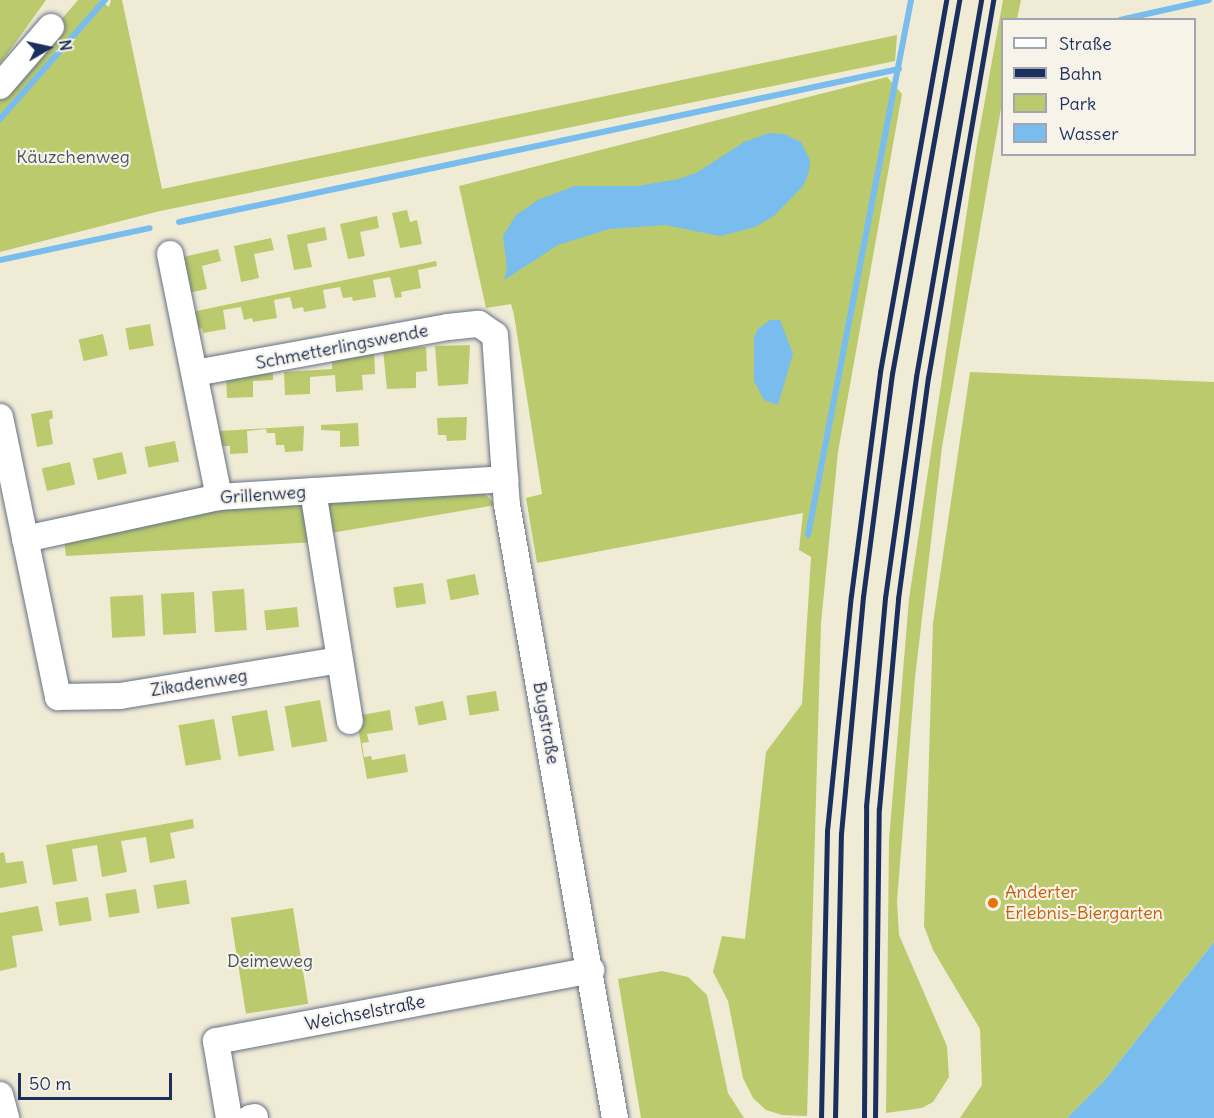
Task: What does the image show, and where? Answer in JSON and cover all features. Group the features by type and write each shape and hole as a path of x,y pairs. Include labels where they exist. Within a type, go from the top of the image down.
{"street":[{"path":"0,86 51,27"},
{"path":"170,254 219,497"},
{"name":"Schmetterlingswende","path":"195,373 448,327 479,324 488,329"},
{"name":"Bugstraße","path":"488,329 495,335 505,479 615,1118"},
{"path":"0,417 25,539"},
{"name":"Grillenweg","path":"25,539 219,497 505,479"},
{"path":"313,492 350,721"},
{"name":"Zikadenweg","path":"25,539 58,697 120,696 339,660"},
{"name":"Weichselstraße","path":"229,1118 216,1041 591,970"},
{"path":"0,1095 6,1118"}],"green space":[{"path":"0,0 46,0 0,64"},
{"name":"Käuzchenweg","path":"78,0 100,0 109,7 111,0 122,0 162,189 897,35 895,61 160,211 0,252 0,91"},
{"path":"1003,0 1021,0 1017,18 1001,18 1001,109 942,447 915,678 897,901 899,935 947,1046 949,1077 933,1102 922,1108 886,1113 889,840 909,599 977,144"},
{"path":"887,77 902,94 838,452 821,623 807,1116 782,1115 766,1110 753,1098 743,1078 728,1001 713,972 722,936 745,939 766,752 802,704 811,557 799,550 803,513 537,563 526,498 542,494 514,315 511,304 486,308 459,186"},
{"path":"407,210 410,222 417,220 422,244 400,248 392,213"},
{"path":"377,216 379,228 360,232 365,256 348,259 340,224"},
{"path":"325,227 327,240 307,244 312,267 294,270 287,235"},
{"path":"271,238 274,250 254,254 259,278 241,282 234,246"},
{"path":"218,249 221,261 202,266 207,289 188,293 192,312 436,261 437,266 418,270 421,288 401,292 402,297 395,298 390,277 373,280 376,297 353,301 352,297 343,298 340,287 323,290 326,308 304,312 303,307 293,309 290,297 274,300 277,318 253,322 252,318 244,320 241,307 223,310 226,329 203,333 202,328 194,330 179,258"},
{"path":"150,324 154,346 129,350 125,328"},
{"path":"103,334 108,355 84,361 79,340"},
{"path":"470,345 468,384 438,386 435,346"},
{"path":"426,347 427,371 416,372 416,388 387,389 383,349"},
{"path":"374,349 375,374 362,375 363,390 336,392 335,375 310,377 310,394 285,395 284,372 332,369 332,354"},
{"path":"970,372 1214,382 1214,942 1104,1081 1067,1118 960,1118 982,1085 980,1029 933,950 924,926 933,623"},
{"path":"273,373 273,380 253,381 253,397 227,398 226,376"},
{"path":"52,410 53,418 49,420 53,444 37,447 31,414"},
{"path":"467,417 466,440 447,441 446,435 438,435 437,418"},
{"path":"358,423 359,446 340,447 340,431 321,430 321,425"},
{"path":"304,426 303,451 285,452 284,445 276,445 275,433 267,433 266,429 247,431 248,453 230,454 230,446 220,446 220,431"},
{"path":"175,441 179,462 149,468 145,447"},
{"path":"122,452 127,473 98,480 93,459"},
{"path":"70,462 75,484 47,491 42,469"},
{"path":"482,491 496,505 325,534 320,511 330,500"},
{"path":"299,502 311,512 316,542 66,556 64,540 227,506"},
{"path":"475,574 479,595 451,600 447,580"},
{"path":"423,583 426,604 396,608 393,587"},
{"path":"244,589 247,630 215,632 212,591"},
{"path":"194,592 196,633 163,635 161,594"},
{"path":"143,595 145,636 112,638 110,597"},
{"path":"297,607 299,627 266,630 264,610"},
{"path":"496,691 499,711 469,715 466,696"},
{"path":"320,700 327,741 292,748 285,706"},
{"path":"443,701 447,720 419,726 415,707"},
{"path":"267,710 274,750 239,757 232,716"},
{"path":"390,710 393,730 367,734 369,742 362,743 364,757 371,756 372,760 405,754 408,772 367,779 356,716"},
{"path":"214,719 221,759 186,766 179,725"},
{"path":"193,819 194,828 170,833 175,858 150,863 146,837 121,841 127,872 102,877 97,845 72,849 77,881 53,885 46,845"},
{"path":"4,852 6,863 23,861 27,883 0,888 0,853"},
{"path":"186,880 190,904 157,909 153,885"},
{"path":"136,889 140,913 109,918 105,894"},
{"path":"88,897 92,921 59,926 55,902"},
{"path":"38,906 43,931 12,936 17,967 0,971 0,913"},
{"name":"Deimeweg","path":"293,908 308,1004 246,1014 231,918"},
{"path":"662,971 688,977 707,995 728,1093 744,1118 641,1118 618,979"}],"water":[{"path":"769,133 784,134 801,142 810,160 809,172 803,186 774,216 755,227 720,236 665,225 609,229 558,245 504,280 507,268 503,236 516,215 538,200 575,186 637,186 679,179 698,172 744,142"},
{"path":"770,320 780,320 793,354 778,405 764,400 754,381 754,339 757,330"},
{"path":"1214,942 1214,1118 1067,1118 1104,1081"}],"waterway":[{"path":"0,119 105,0"},
{"path":"808,535 911,0"},
{"path":"1129,18 1209,0"},
{"path":"179,222 899,69"},
{"path":"0,260 150,228"}],"railway":[{"path":"821,1118 827,831 851,596 880,372 946,0"},
{"path":"835,1118 841,834 863,597 892,374 959,0"},
{"path":"864,1118 866,807 885,598 916,377 981,0"},
{"path":"875,1118 879,809 898,599 928,378 993,0"}],"place":[{"name":"Anderter Erlebnis-Biergarten","path":"993,903"}]}
